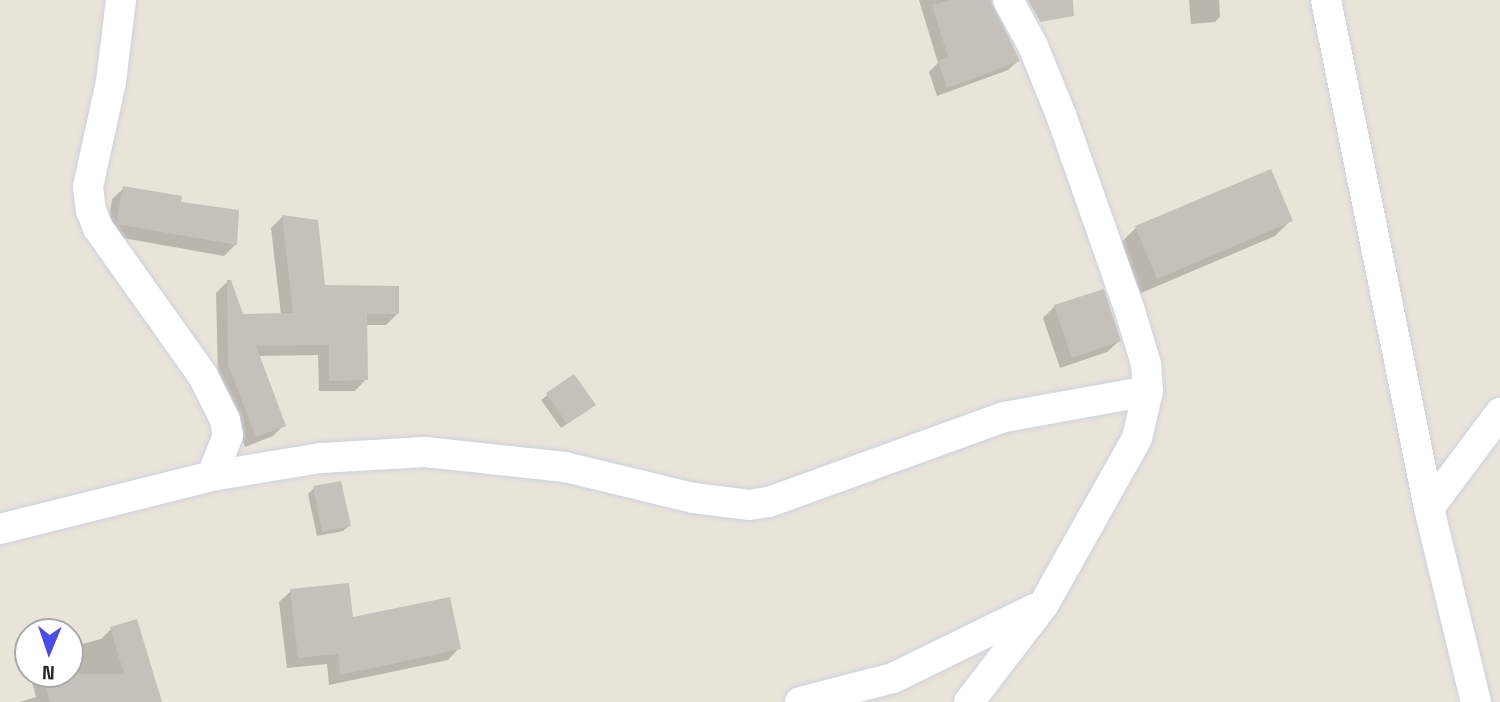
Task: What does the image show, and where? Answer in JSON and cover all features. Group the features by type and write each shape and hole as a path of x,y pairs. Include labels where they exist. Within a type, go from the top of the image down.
{"street":[{"path":"121,0 111,82 88,187 91,210 98,228 203,376 225,420 228,435 212,476"},
{"path":"970,702 1044,604 1137,438 1148,391 1146,364 1130,310 1061,115 1033,46 1008,0"},
{"path":"1326,0 1429,508 1476,702"},
{"path":"0,529 212,476 321,458 425,452 565,467 693,498 749,505 769,502 1004,417 1148,391"},
{"path":"1429,508 1500,413"},
{"path":"800,702 893,678 1044,604"}],"building":[{"path":"951,0 991,0 1020,61 947,88 938,61 948,57 932,5"},
{"path":"1028,0 1073,0 1074,16 1040,22"},
{"path":"1271,169 1293,221 1157,279 1135,226"},
{"path":"123,186 182,196 181,202 239,210 237,245 116,224"},
{"path":"282,215 318,220 325,285 399,286 399,314 367,314 368,380 329,381 329,345 256,346 286,426 256,437 228,365 227,280 231,280 243,314 293,313"},
{"path":"1104,289 1121,341 1072,358 1054,305"},
{"path":"574,374 596,405 567,424 546,393"},
{"path":"341,481 351,526 322,532 313,486"},
{"path":"349,583 353,617 450,597 461,649 340,675 338,654 298,658 290,589"},
{"path":"137,619 162,702 50,702 46,688 84,688 84,674 124,674 110,627"}]}
